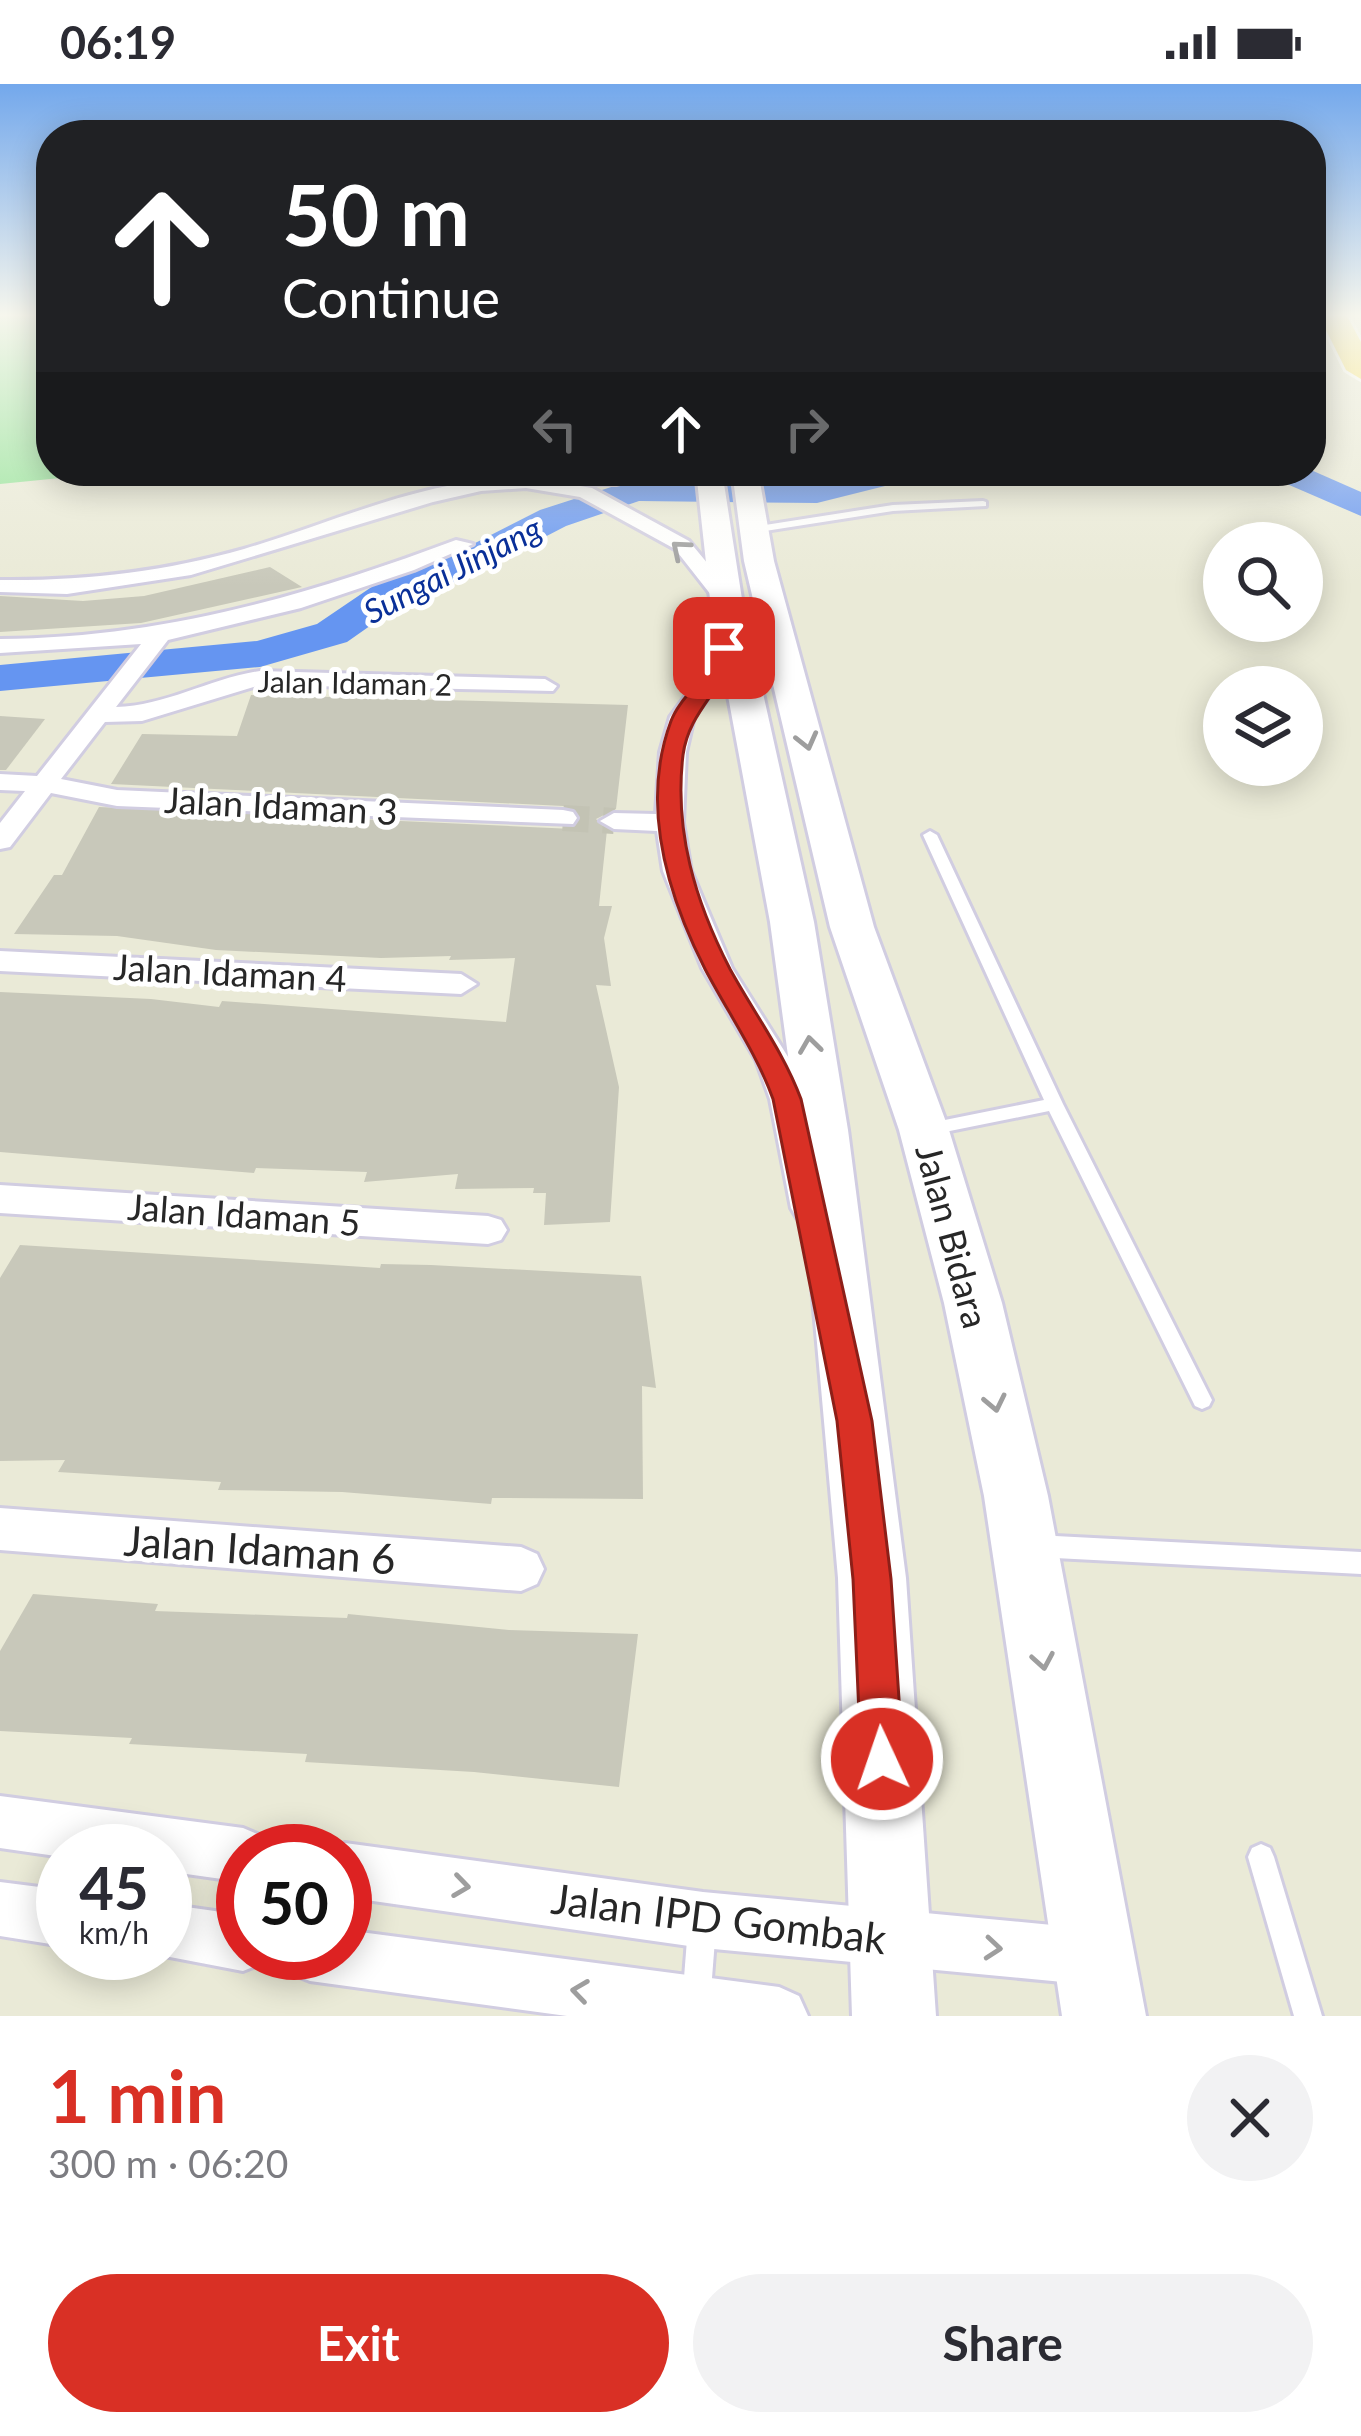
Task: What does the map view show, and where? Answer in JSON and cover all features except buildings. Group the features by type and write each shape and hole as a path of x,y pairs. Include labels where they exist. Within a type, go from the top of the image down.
{"main road":[{"path":"732,491 726,598 792,922 823,1130 872,1579 892,1977"},
{"name":"Jalan Bidara","path":"732,491 853,927 924,1130 974,1303 1023,1545 1099,1986"}],"street":[{"path":"0,586 99,588 161,580 473,486"},
{"path":"550,486 585,492 682,545 726,598 722,664 682,717 673,752 669,823 677,871 717,968 773,1060 787,1099 854,1421"},
{"path":"0,646 155,641 311,600 463,544"},
{"path":"0,841 155,641"},
{"name":"Jalan Idaman 2","path":"106,704 142,714 260,678 545,686"},
{"name":"Jalan Idaman 3","path":"0,782 44,784 117,798 563,818"},
{"path":"614,820 669,823"},
{"name":"Jalan Idaman 4","path":"0,961 461,984"},
{"name":"Jalan Idaman 5","path":"0,1198 488,1230"},
{"name":"Jalan Idaman 6","path":"0,1529 520,1569"},
{"path":"0,1822 216,1851"},
{"name":"Jalan IPD Gombak","path":"372,1874 703,1920 892,1977 1099,1986"},
{"path":"0,1909 36,1914"},
{"path":"372,1962 696,2012 779,2016"}],"lane":[{"path":"732,491 893,508 983,504"},
{"path":"930,835 1054,1104 1202,1400"},
{"path":"924,1130 1054,1104"},
{"path":"1023,1545 1361,1563"},
{"path":"1261,1857 1307,2016"},
{"path":"696,2012 703,1920"}],"green space":[{"path":"0,406 36,406 36,480 0,484"}],"waterway":[{"name":"Sungai Jinjang","path":"0,678 260,654 332,633 390,593 448,572 553,518 636,490 817,492 842,486"},
{"name":"Sungai Jinjang","path":"1319,486 1361,505"}],"tunnel":[{"path":"563,818 614,821"}],"route":[{"path":"724,648 722,664 682,717 673,752 669,823 677,871 717,968 773,1060 787,1099 854,1421 872,1579 882,1759"}]}
